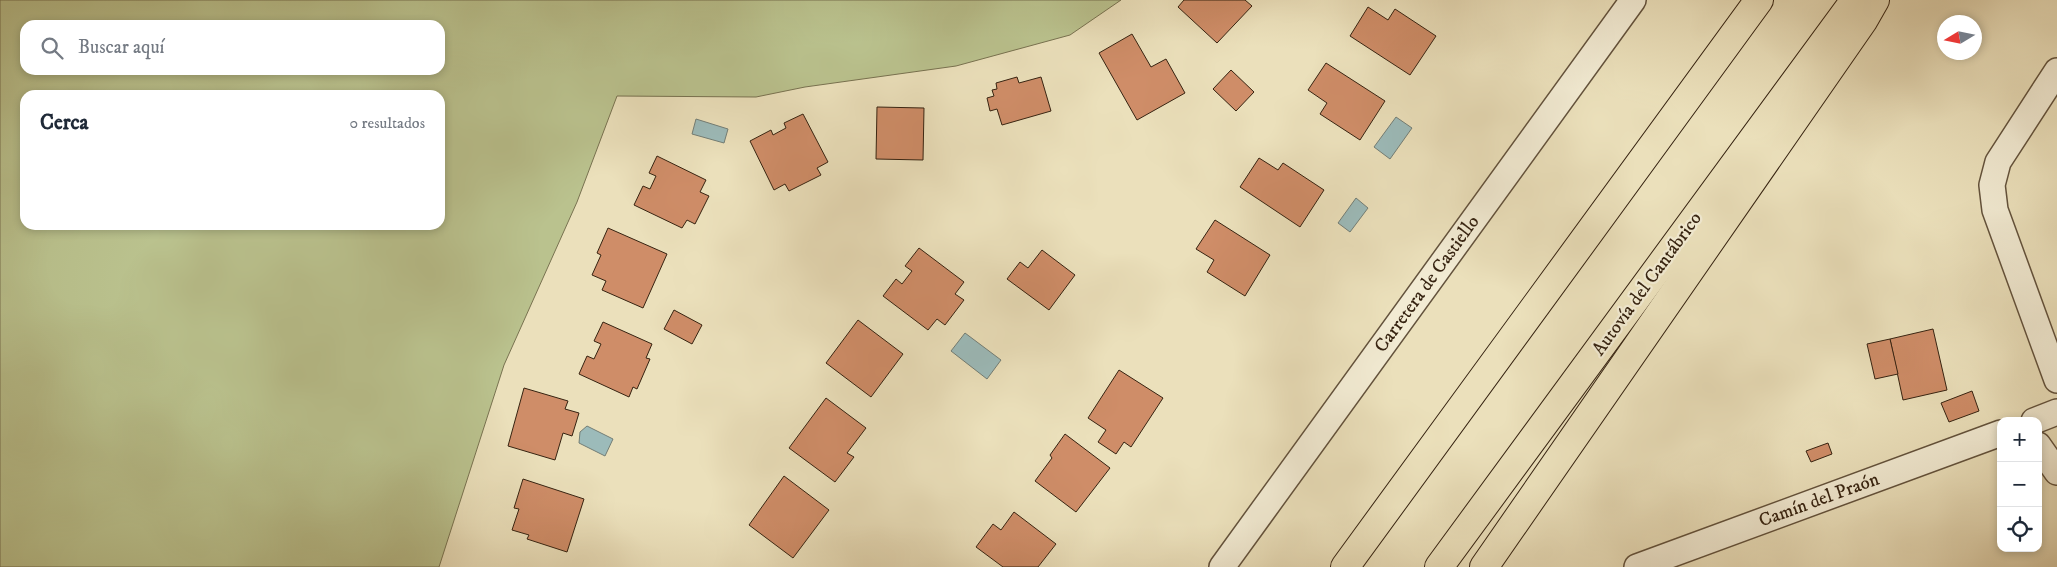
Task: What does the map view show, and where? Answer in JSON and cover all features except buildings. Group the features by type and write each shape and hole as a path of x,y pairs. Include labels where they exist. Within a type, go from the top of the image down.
{"highway":[{"path":"1345,567 1759,0"},
{"name":"Autovía del Cantábrico","path":"1439,567 1855,0"},
{"path":"1484,567 1863,21 1875,0"}],"street":[{"name":"Carretera de Castiello","path":"1222,567 1632,0"},
{"path":"2057,71 1998,162 1992,185 1995,210 2057,380"},
{"path":"2042,418 2057,412"},
{"name":"Camín del Praón","path":"1637,567 1997,434"},
{"path":"2042,451 2057,472"}],"green space":[{"path":"0,0 1121,0 1070,35 956,66 805,87 756,97 617,96 577,202 504,365 439,567 0,567"}],"water":[{"path":"1396,117 1412,128 1390,159 1374,147"},
{"path":"696,119 728,129 724,143 692,134"},
{"path":"1356,198 1368,208 1350,232 1338,223"},
{"path":"965,333 1001,360 987,379 951,351"},
{"path":"587,426 613,439 605,456 579,443 580,432"}]}
